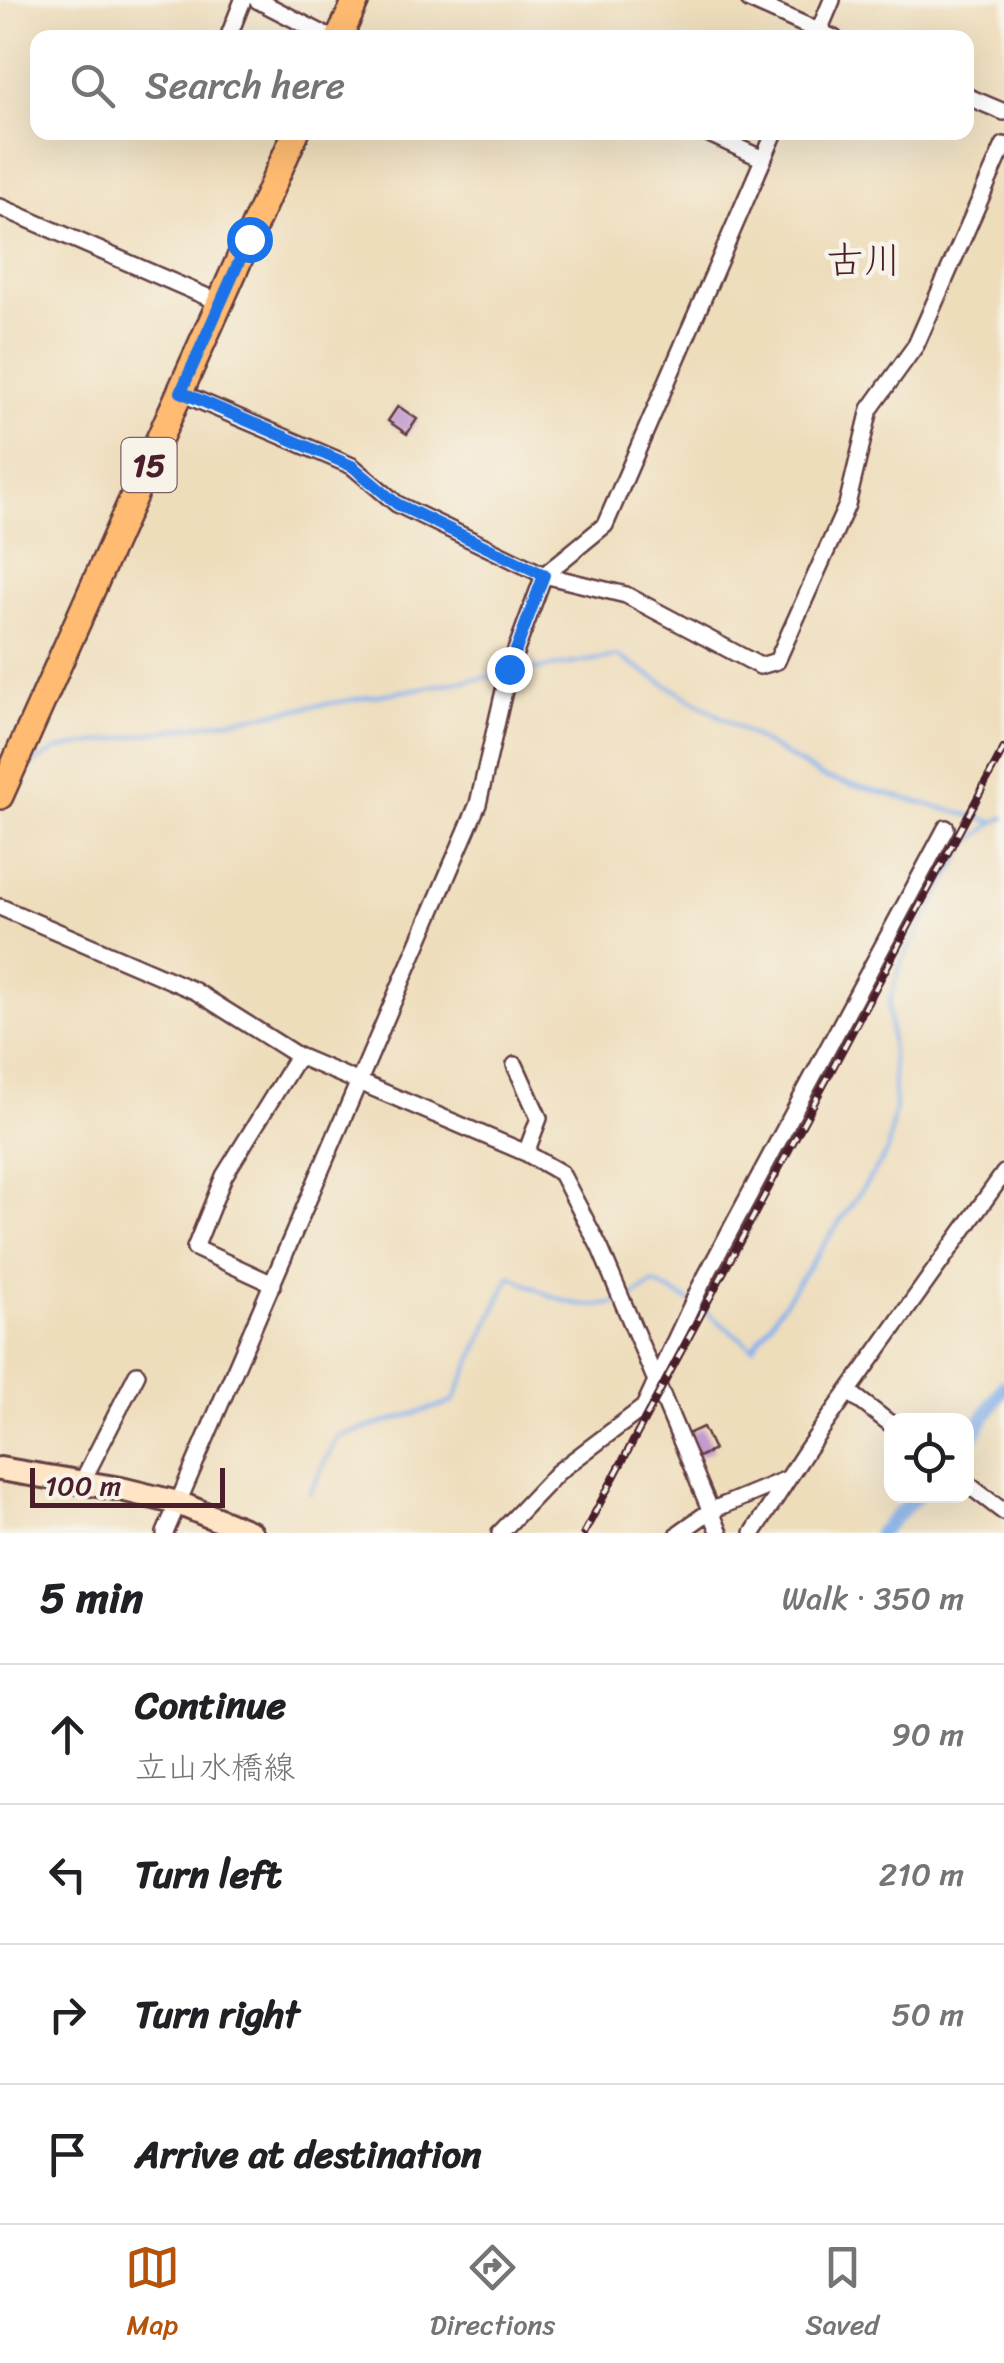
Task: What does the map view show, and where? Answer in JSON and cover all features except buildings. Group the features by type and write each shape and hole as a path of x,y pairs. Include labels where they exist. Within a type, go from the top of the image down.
{"main road":[{"path":"343,30 356,0"},
{"name":"15","path":"1,791 293,140"},
{"path":"0,1470 82,1482 178,1503 251,1533"}],"street":[{"path":"231,30 243,0"},
{"path":"256,0 315,30"},
{"path":"749,0 812,30"},
{"path":"824,30 832,0"},
{"path":"974,99 1004,112"},
{"path":"722,140 764,159"},
{"path":"165,1533 478,804 509,669 544,575 605,525 772,140"},
{"path":"181,392 352,466 397,504 544,575 626,595 760,666 777,661 847,506 870,408 916,345 1004,145"},
{"path":"0,207 222,302"},
{"path":"500,1533 558,1472 644,1407 700,1287 946,828"},
{"path":"0,907 195,991 298,1056 526,1153 560,1173 600,1248 655,1388 720,1533"},
{"path":"273,1284 194,1248 224,1176 298,1056"},
{"path":"515,1065 539,1118 526,1153"},
{"path":"753,1533 1004,1173"},
{"path":"82,1482 137,1374"},
{"path":"849,1392 884,1419"},
{"path":"679,1533 710,1512 787,1479"},
{"path":"974,1489 1004,1512"}],"waterway":[{"path":"514,673 618,656 822,777 995,822 1004,818"},
{"path":"25,768 58,749 505,674"},
{"path":"697,1305 753,1348 887,1153 895,1107 889,1005 900,965 967,844 995,822"},
{"path":"310,1493 337,1437 453,1402 510,1276 576,1304 620,1302"},
{"path":"629,1299 654,1283 689,1301"},
{"path":"974,1433 1004,1386"},
{"path":"879,1533 910,1503"}],"railway":[{"path":"584,1533 1004,748"}],"district":[{"name":"古川","path":"864,260"}],"route":[{"path":"249,239 181,392 352,466 397,504 544,575 509,669"}]}
